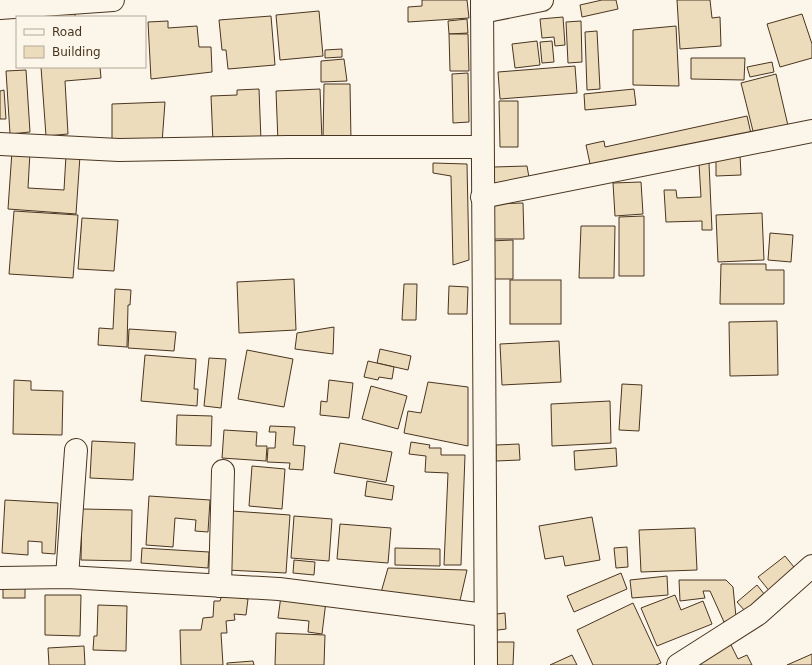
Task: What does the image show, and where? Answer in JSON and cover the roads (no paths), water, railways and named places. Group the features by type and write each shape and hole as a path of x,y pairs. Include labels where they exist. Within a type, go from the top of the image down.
{"street":[{"path":"0,8 113,0"},
{"path":"486,665 482,6 542,0"},
{"path":"482,197 812,131"},
{"path":"0,144 120,150 289,146 482,146"},
{"path":"67,577 76,450"},
{"path":"220,586 223,471"},
{"path":"678,665 758,614 812,566"},
{"path":"0,578 67,577 279,589 485,615"}]}
